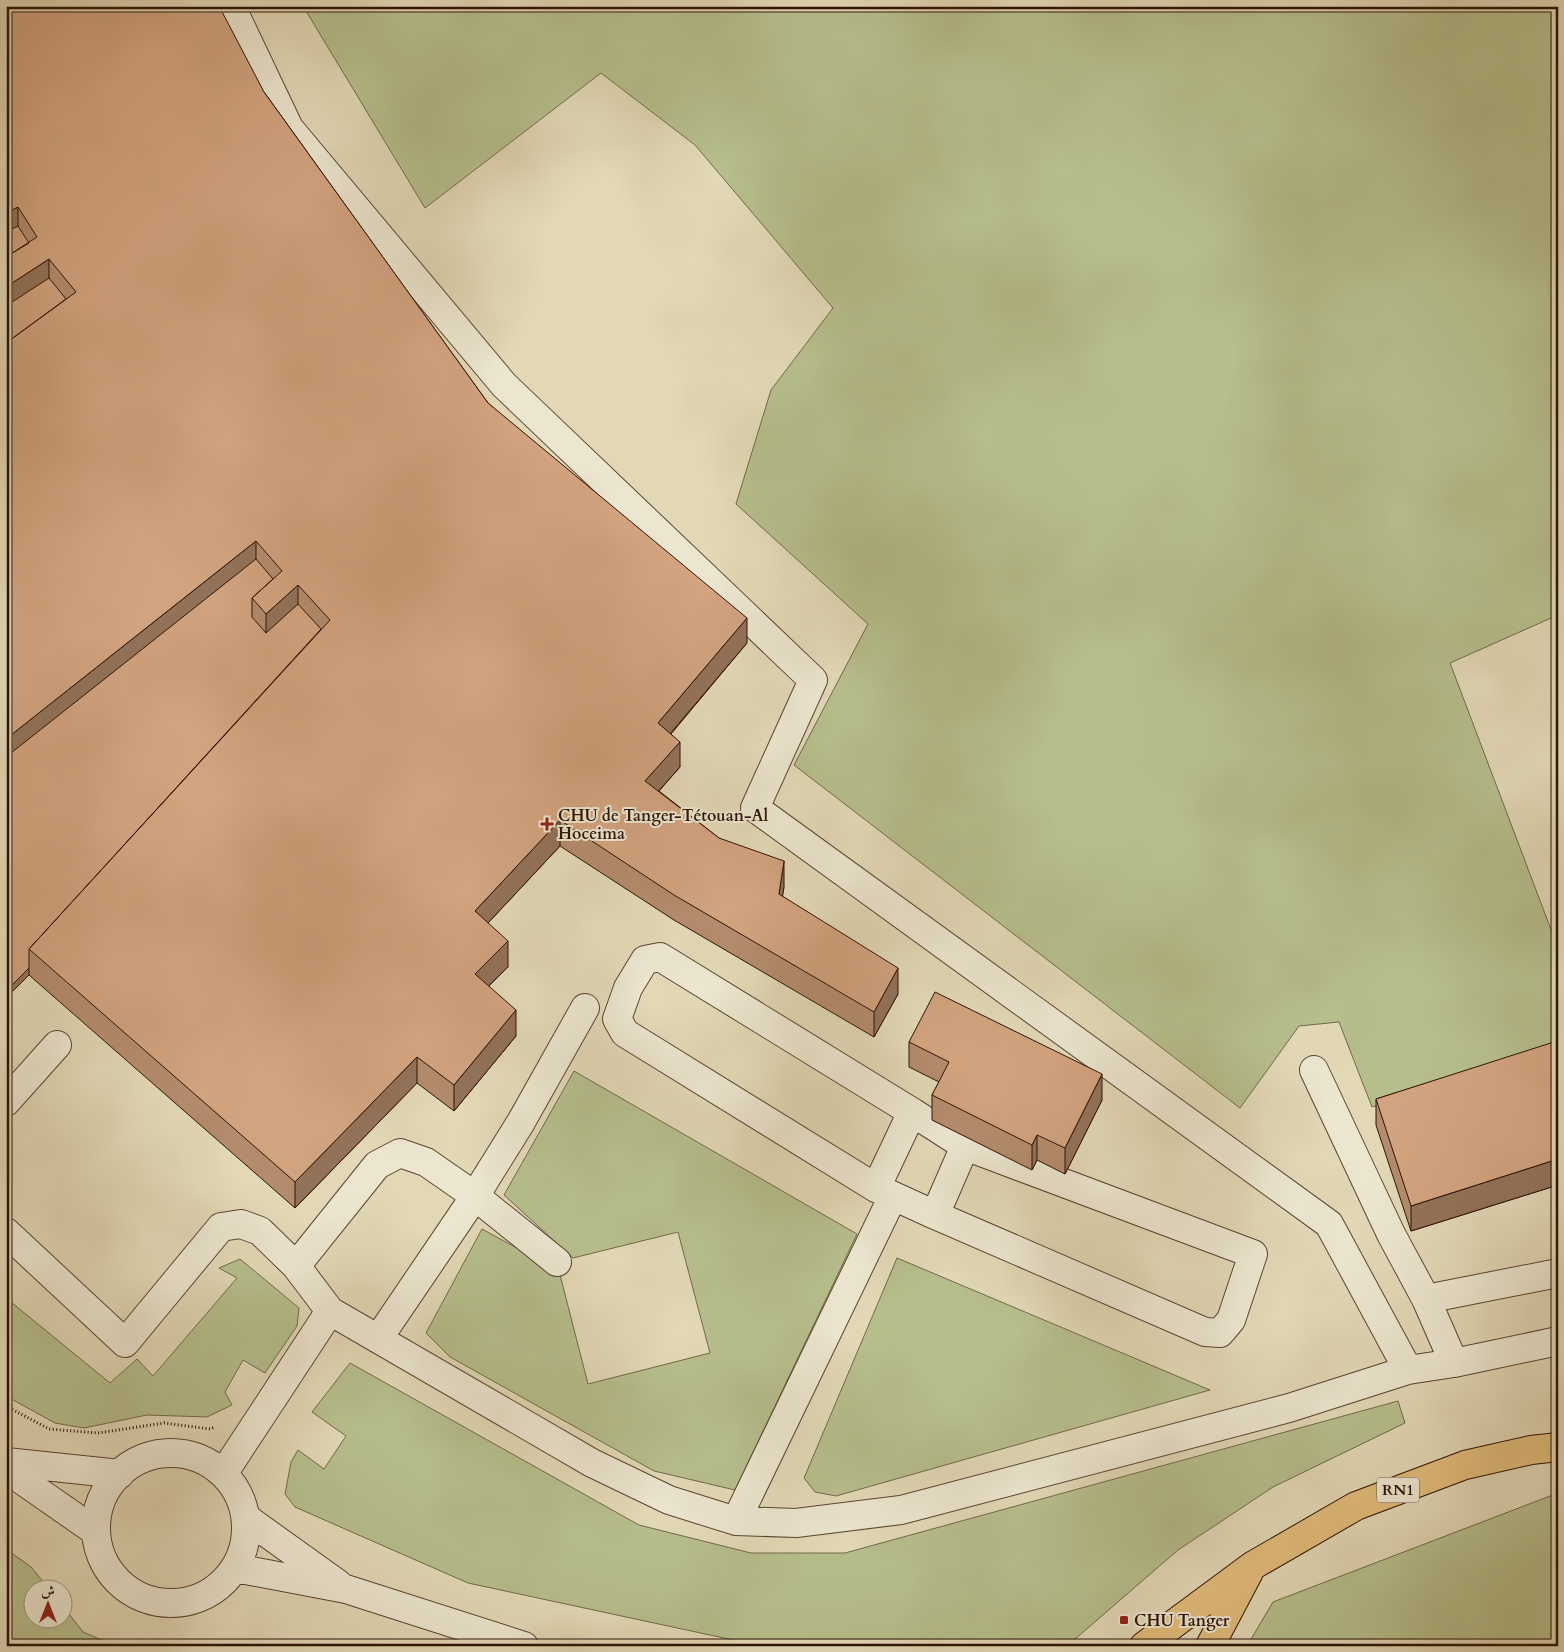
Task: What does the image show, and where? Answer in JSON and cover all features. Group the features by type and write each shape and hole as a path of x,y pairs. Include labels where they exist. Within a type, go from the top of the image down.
{"main road":[{"name":"RN1","path":"1144,1646 1252,1566 1356,1506 1465,1465 1531,1450 1558,1447"},
{"path":"1210,1646 1252,1566"}],"street":[{"path":"230,6 289,128 504,385 813,680 755,808 1329,1224 1408,1370"},
{"path":"660,957 912,1112 965,1146 1253,1254 1231,1320 1220,1333 1205,1332 884,1192 625,1033 617,1019 628,988 644,960 660,957"},
{"path":"378,1339 475,1196 521,1122 585,1008"},
{"path":"6,1102 57,1044"},
{"path":"1314,1070 1391,1234 1426,1299 1454,1363"},
{"path":"736,1521 884,1192 912,1112"},
{"path":"935,1215 965,1146"},
{"path":"296,1266 377,1165 400,1153 426,1162 475,1196 557,1262"},
{"path":"6,1232 125,1343 221,1227 241,1224 260,1231 296,1266 330,1311 592,1463 669,1500 736,1521 796,1523 901,1510 1280,1410 1408,1370 1454,1363 1558,1341"},
{"path":"1426,1299 1558,1273"},
{"path":"223,1474 330,1311"},
{"path":"177,1453 202,1460 223,1474 238,1494 246,1518 245,1544 235,1568 220,1584 199,1598 175,1603 151,1601 129,1591 112,1575 100,1554 95,1531 97,1506 109,1484 128,1466 151,1456 177,1453"},
{"path":"6,1462 120,1474"},
{"path":"6,1469 95,1531"},
{"path":"246,1518 346,1589"},
{"path":"235,1568 346,1589 524,1646"}],"path":[{"path":"6,1406 49,1429 98,1433 164,1423 210,1429 218,1426"}],"green space":[{"path":"303,6 1558,6 1558,615 1450,663 1558,948 1558,1056 1372,1107 1339,1022 1299,1026 1240,1108 794,765 868,624 736,504 771,390 833,308 695,145 601,73 425,208"},
{"path":"574,1071 857,1234 735,1490 654,1471 450,1357 426,1333 482,1229 559,1271 588,1384 710,1353 678,1232 573,1258 504,1195"},
{"path":"897,1258 1210,1390 836,1496 815,1492 804,1478"},
{"path":"240,1259 299,1308 297,1326 265,1373 243,1360 225,1392 232,1405 207,1417 147,1415 84,1428 55,1423 6,1396 6,1298 110,1383 137,1359 153,1376 237,1278 219,1268"},
{"path":"350,1363 639,1525 751,1553 845,1553 1398,1401 1405,1423 1273,1487 1178,1550 1067,1646 761,1646 468,1583 295,1507 285,1494 291,1462 298,1450 324,1469 346,1436 312,1412"},
{"path":"1558,1493 1558,1646 1247,1646 1273,1602"},
{"path":"6,1549 31,1567 42,1580 22,1580 22,1630 72,1630 72,1618 83,1632 116,1646 6,1646"}],"building":[{"path":"6,6 219,6 264,92 488,403 747,618 658,723 680,742 645,781 719,838 784,861 779,894 898,968 874,1012 674,895 560,820 475,911 508,941 475,974 516,1010 454,1085 417,1057 295,1182 29,949 330,620 298,585 266,614 252,598 282,571 256,541 6,739 6,343 76,292 49,259 9,285 6,280 6,257 37,237 18,207 6,213"},
{"path":"18,226 29,243 6,257 6,232"},
{"path":"49,278 66,299 6,343 6,299 9,304"},
{"path":"256,559 273,579 252,598 252,617 266,633 298,604 321,629 29,949 29,968 6,991 6,757"},
{"path":"935,992 1102,1074 1065,1148 1037,1135 1032,1145 932,1095 949,1062 909,1042"},
{"path":"1557,1041 1558,1159 1411,1206 1376,1099"}],"place":[{"name":"CHU de Tanger-Tétouan-Al Hoceima","path":"547,824"},
{"name":"CHU Tanger","path":"1124,1620"}]}
